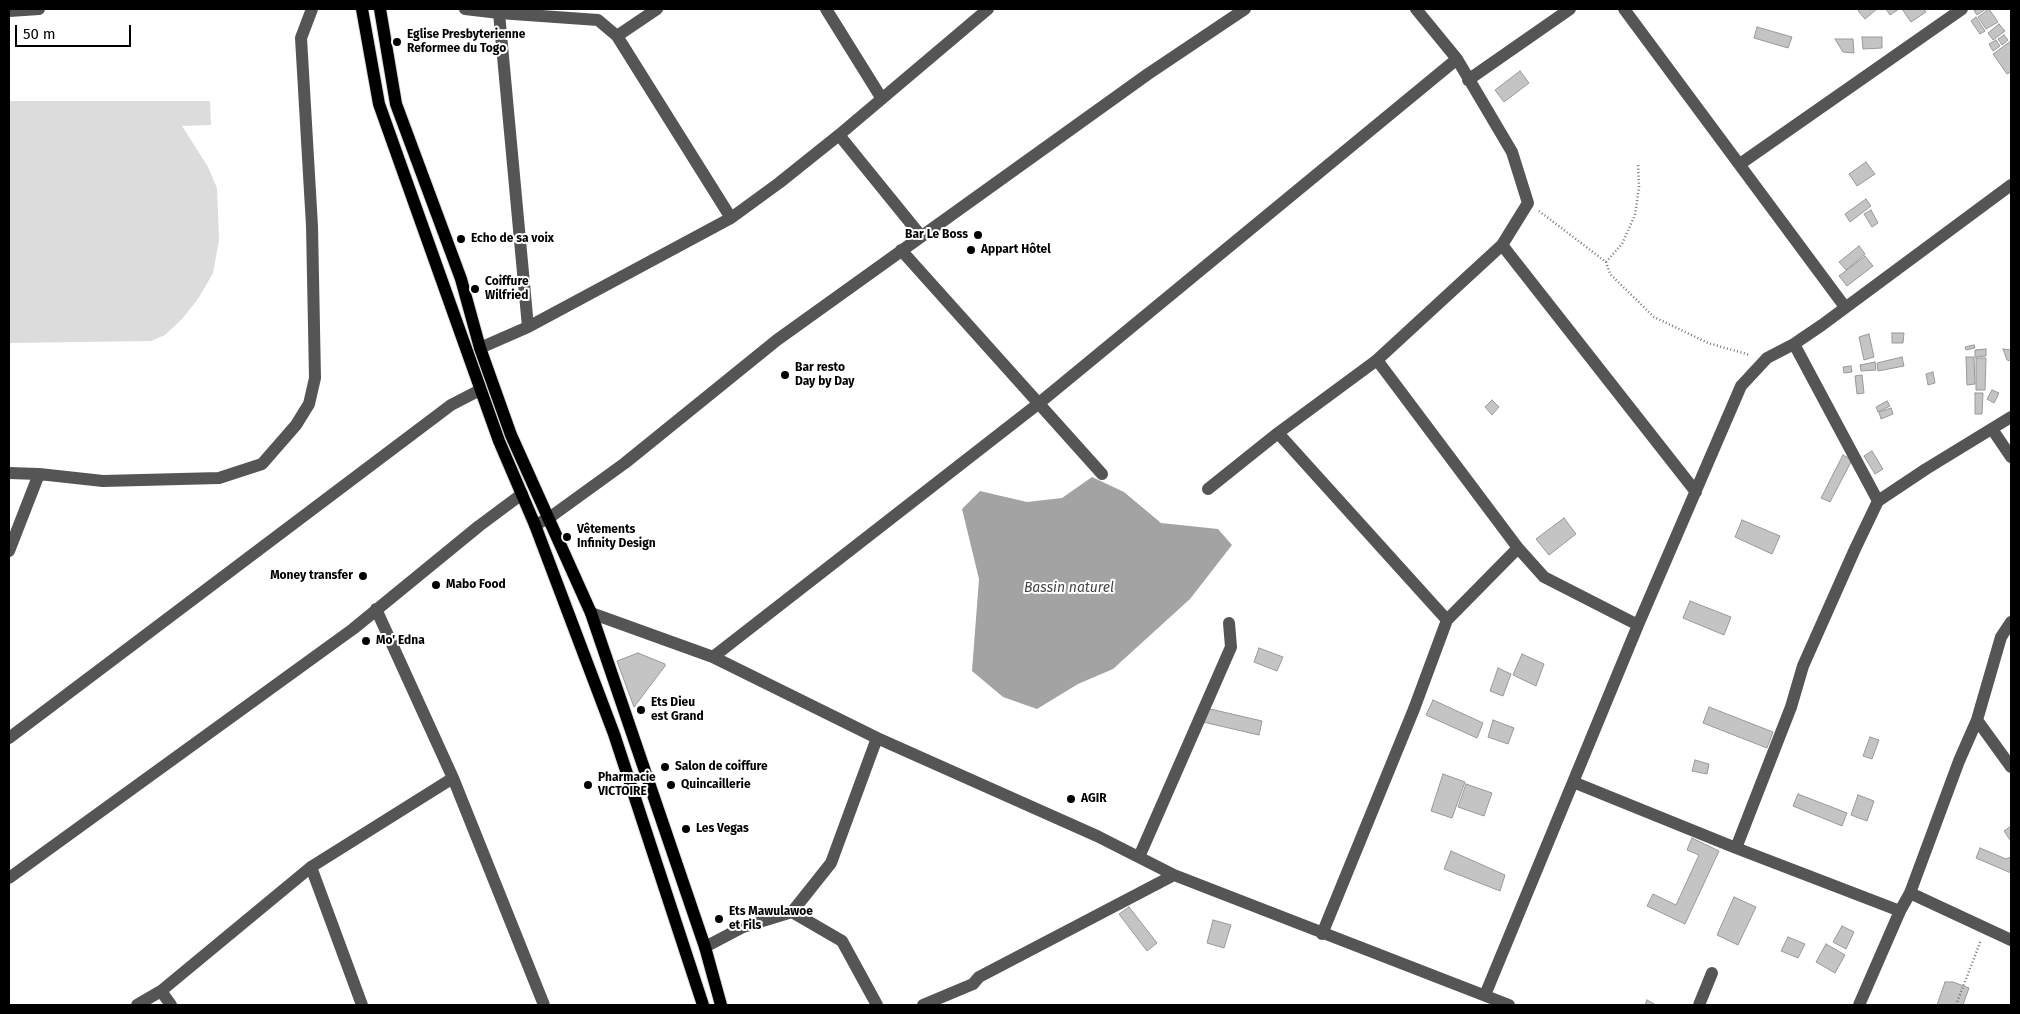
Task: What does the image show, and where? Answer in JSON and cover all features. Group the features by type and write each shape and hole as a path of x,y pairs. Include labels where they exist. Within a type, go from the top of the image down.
{"main road":[{"path":"362,9 378,104 498,441 535,525 614,734 703,1005"},
{"path":"380,9 396,104 461,279 480,348 511,435 591,613 705,947 722,1005"}],"street":[{"path":"9,11 39,9"},
{"path":"9,474 40,474 103,481 220,478 262,464 296,425 308,404 315,378 312,226 302,38 312,9"},
{"path":"465,9 499,13 599,14 617,36 731,218"},
{"path":"617,36 657,9"},
{"path":"826,9 882,99"},
{"path":"480,348 528,327 731,218 779,184 988,9"},
{"path":"535,525 549,518 625,463 777,340 1148,74 1245,9"},
{"path":"1208,488 1278,433 1377,360 1502,245 1528,203 1512,152 1456,59 1416,9"},
{"path":"1468,80 1570,9"},
{"path":"1624,9 1845,307"},
{"path":"1740,164 1962,9"},
{"path":"499,13 528,327"},
{"path":"713,657 1038,404 1456,59"},
{"path":"839,135 921,236"},
{"path":"1485,996 1572,782 1741,386 1767,358 1794,344 2011,185"},
{"path":"1502,245 1696,492"},
{"path":"901,250 1102,474"},
{"path":"1794,344 1878,501"},
{"path":"1377,360 1518,548 1544,577 1638,626"},
{"path":"9,738 451,405 480,390"},
{"path":"1736,848 1791,707 1803,666 1878,501 2011,417"},
{"path":"1992,429 2011,457"},
{"path":"1278,433 1447,620"},
{"path":"9,551 40,474"},
{"path":"9,878 353,629 522,494"},
{"path":"1322,934 1414,709 1447,620 1518,548"},
{"path":"376,609 453,778 544,1005"},
{"path":"591,613 713,657 877,738 1088,832 1174,875 1509,1005"},
{"path":"1859,1005 1900,911 1910,893 1977,720 2001,637 2011,622"},
{"path":"1139,857 1231,648 1229,623"},
{"path":"1977,720 2011,767"},
{"path":"705,947 743,927 792,912 831,863 877,738"},
{"path":"137,1005 161,990 312,867 453,778"},
{"path":"1572,782 1900,911"},
{"path":"312,867 362,1005"},
{"path":"923,1005 973,984 979,977 1174,875"},
{"path":"1910,893 2011,940"},
{"path":"792,912 842,941 877,1005"},
{"path":"1700,1005 1712,973"},
{"path":"161,990 171,1005"}],"path":[{"path":"1606,262 1622,244 1635,216 1639,187 1638,163"},
{"path":"1528,203 1606,262 1610,274 1654,317 1708,343 1767,358"},
{"path":"1956,1005 1986,929"}],"shaded area":[{"path":"9,101 210,101 211,125 182,126 208,167 217,188 219,240 213,273 198,299 182,319 165,335 151,341 9,343"}],"water":[{"name":"Bassin naturel","path":"1092,477 1124,492 1161,523 1218,529 1232,545 1190,599 1113,669 1078,684 1037,709 1003,697 972,671 979,579 962,509 980,491 1027,502 1062,498"}],"building":[{"path":"1861,9 1877,9 1865,19 1858,11"},
{"path":"1886,9 1899,9 1890,15"},
{"path":"1902,9 1924,9 1926,12 1911,22"},
{"path":"1986,9 1977,15 1974,11"},
{"path":"1989,9 1998,22 1986,29 1978,17"},
{"path":"1976,17 1985,31 1980,34 1971,21"},
{"path":"1999,24 2005,31 1993,40 1988,33"},
{"path":"1757,27 1792,37 1788,48 1754,38"},
{"path":"2004,35 2008,40 2002,45 1998,39"},
{"path":"1862,37 1882,37 1882,48 1863,49"},
{"path":"1835,39 1853,39 1854,53 1843,52"},
{"path":"1996,40 2000,46 1993,51 1989,44"},
{"path":"2011,41 2011,72 2007,74 1993,54"},
{"path":"1520,71 1529,83 1504,102 1495,90"},
{"path":"1866,162 1875,174 1857,186 1849,174"},
{"path":"1866,199 1871,206 1850,222 1845,214"},
{"path":"1871,210 1878,223 1872,227 1864,214"},
{"path":"1859,246 1865,254 1846,270 1839,262"},
{"path":"1865,256 1873,266 1847,286 1839,276"},
{"path":"1892,333 1904,333 1903,343 1892,343"},
{"path":"1869,334 1874,357 1864,360 1859,337"},
{"path":"1974,345 1975,348 1966,350 1965,347"},
{"path":"1986,349 1986,356 1975,357 1975,350"},
{"path":"2003,349 2011,350 2011,361 2007,360"},
{"path":"1902,357 1904,366 1878,371 1877,363"},
{"path":"1966,357 1974,357 1975,384 1967,385"},
{"path":"1976,358 1986,358 1985,390 1976,390"},
{"path":"1875,362 1876,370 1861,371 1860,365"},
{"path":"1851,366 1852,372 1844,373 1843,367"},
{"path":"1933,372 1935,383 1928,385 1926,374"},
{"path":"1862,375 1864,393 1857,394 1855,376"},
{"path":"1992,390 1999,393 1994,403 1987,399"},
{"path":"1975,393 1983,393 1982,414 1975,414"},
{"path":"1492,400 1499,407 1492,415 1485,407"},
{"path":"1887,401 1890,406 1878,412 1876,407"},
{"path":"1891,408 1893,414 1881,419 1879,412"},
{"path":"1872,451 1883,469 1875,474 1864,456"},
{"path":"1843,455 1852,460 1830,502 1821,498"},
{"path":"1564,518 1576,534 1549,555 1536,539"},
{"path":"1742,520 1780,536 1772,554 1735,537"},
{"path":"1690,601 1731,617 1724,635 1683,618"},
{"path":"1259,648 1283,657 1277,671 1254,662"},
{"path":"638,653 665,664 665,666 634,707 617,661"},
{"path":"1522,654 1544,664 1536,686 1513,675"},
{"path":"1498,668 1511,674 1503,696 1490,691"},
{"path":"1433,700 1483,723 1477,738 1426,715"},
{"path":"1709,707 1773,732 1767,748 1703,723"},
{"path":"1206,708 1262,721 1259,735 1203,722"},
{"path":"1493,720 1514,728 1508,744 1488,737"},
{"path":"1870,737 1879,740 1872,759 1863,756"},
{"path":"1695,760 1709,764 1707,774 1692,771"},
{"path":"1443,774 1465,782 1452,818 1431,811"},
{"path":"1466,784 1492,793 1484,816 1458,807"},
{"path":"1798,794 1847,813 1842,826 1793,806"},
{"path":"1858,795 1874,801 1867,821 1851,815"},
{"path":"2011,826 2011,839 2010,840 2004,831"},
{"path":"1692,838 1719,851 1685,924 1647,906 1653,894 1676,905 1699,855 1687,850"},
{"path":"1980,848 2006,859 2011,857 2011,873 1976,858"},
{"path":"1451,851 1505,875 1500,891 1444,869"},
{"path":"1734,897 1756,907 1738,945 1717,935"},
{"path":"1129,907 1157,943 1147,951 1119,914"},
{"path":"1213,920 1231,925 1224,948 1207,943"},
{"path":"1842,926 1854,932 1846,949 1833,942"},
{"path":"1788,937 1805,944 1798,958 1781,951"},
{"path":"1826,944 1845,955 1835,973 1816,962"},
{"path":"1945,982 1953,982 1969,988 1963,1005 1937,1005"},
{"path":"1647,1000 1656,1005 1645,1005"}],"place":[{"name":"Eglise Presbyterienne Reformee du Togo","path":"397,42"},
{"name":"Bar Le Boss","path":"978,235"},
{"name":"Echo de sa voix","path":"461,239"},
{"name":"Appart Hôtel","path":"971,250"},
{"name":"Coiffure Wilfried","path":"475,289"},
{"name":"Bar resto Day by Day","path":"785,375"},
{"name":"Vêtements Infinity Design","path":"567,537"},
{"name":"Money transfer","path":"363,576"},
{"name":"Mabo Food","path":"436,585"},
{"name":"Mo' Edna","path":"366,641"},
{"name":"Ets Dieu est Grand","path":"641,710"},
{"name":"Salon de coiffure","path":"665,767"},
{"name":"Pharmacie VICTOIRE","path":"588,785"},
{"name":"Quincaillerie","path":"671,785"},
{"name":"AGIR","path":"1071,799"},
{"name":"Les Vegas","path":"686,829"},
{"name":"Ets Mawulawoe et Fils","path":"719,919"}]}
